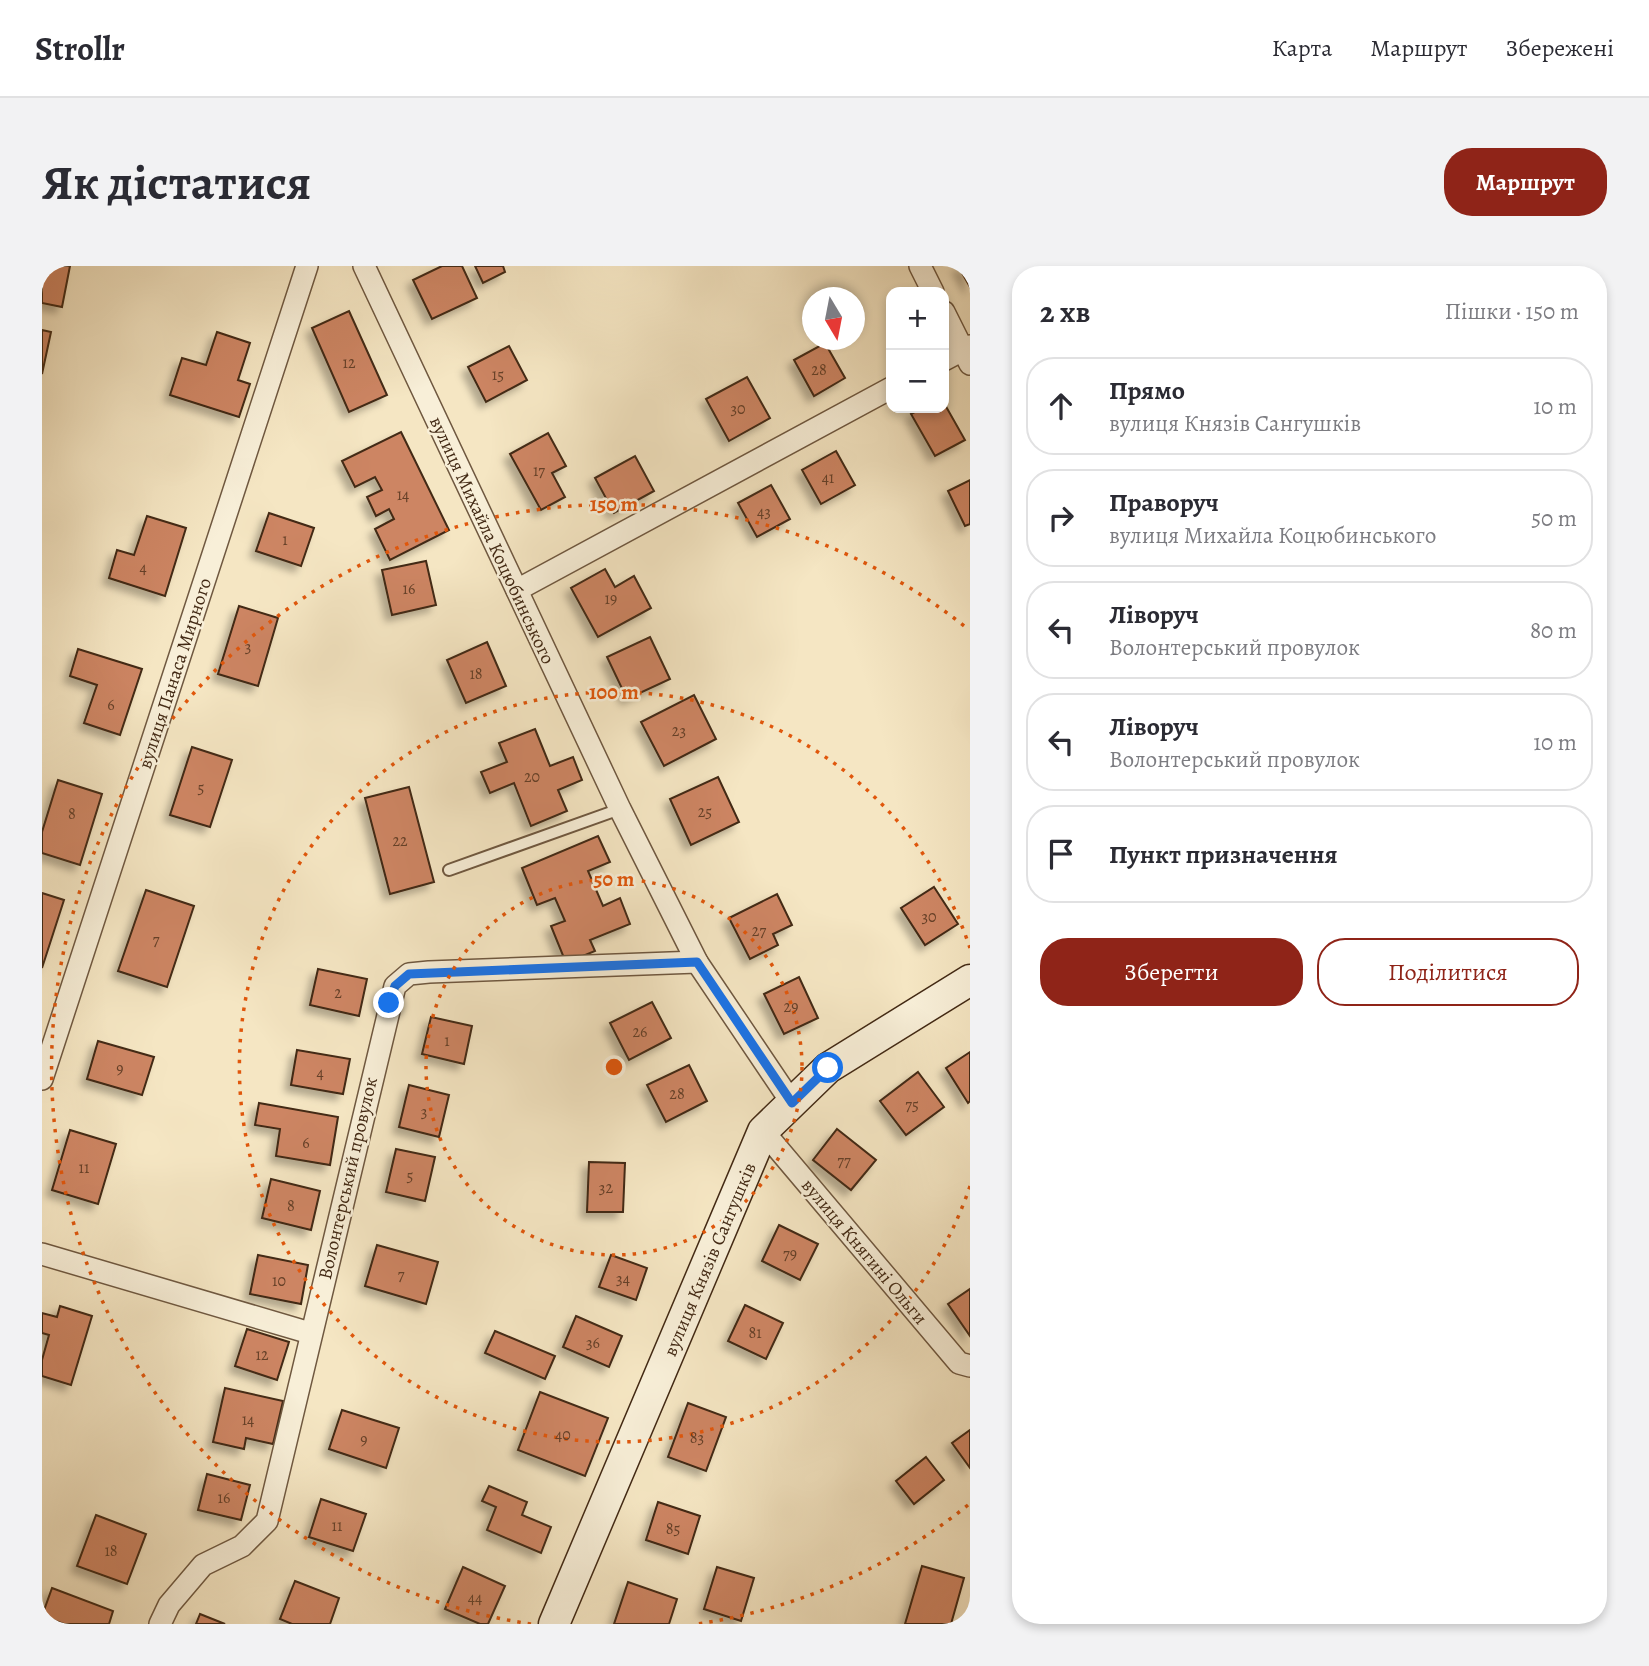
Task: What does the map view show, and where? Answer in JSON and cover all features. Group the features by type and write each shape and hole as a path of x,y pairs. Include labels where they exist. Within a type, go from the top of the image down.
{"main road":[{"name":"вулиця Князів Сангушків","path":"554,1624 763,1131 828,1068 970,980"}],"street":[{"name":"вулиця Панаса Мирного","path":"42,1079 307,266"},
{"name":"вулиця Михайла Коцюбинського","path":"364,266 620,809 697,962 792,1103"},
{"path":"920,266 930,287"},
{"path":"949,321 968,353 949,359"},
{"path":"517,590 886,391"},
{"name":"Волонтерський провулок","path":"160,1624 169,1605 203,1565 242,1546 267,1521 395,986 409,974 429,972 697,962"},
{"name":"вулиця Княгині Ольги","path":"763,1131 959,1363 970,1366"},
{"path":"42,1254 310,1334"}],"lane":[{"path":"449,870 620,809"}],"building":[{"path":"42,266 70,266 62,307 42,303"},
{"path":"442,266 462,266 477,298 432,319 413,280"},
{"path":"475,266 503,266 505,272 483,283"},
{"path":"958,266 970,266 970,287"},
{"path":"349,311 387,395 349,412 312,328"},
{"path":"42,330 51,332 42,374"},
{"path":"217,332 250,343 238,380 250,384 239,417 170,395 182,358 206,365"},
{"path":"509,346 527,380 486,402 468,367"},
{"path":"812,350 829,350 845,378 814,396 794,360"},
{"path":"747,377 770,418 729,441 706,399"},
{"path":"949,412 965,440 935,456 911,414"},
{"path":"401,432 449,530 390,560 375,529 394,519 389,509 376,516 367,497 382,490 375,477 355,487 342,461"},
{"path":"548,433 566,466 552,473 565,497 541,510 510,454"},
{"path":"836,451 855,485 821,504 802,470"},
{"path":"635,456 654,491 614,513 595,478"},
{"path":"970,480 970,524 965,526 948,491"},
{"path":"771,485 790,519 757,537 738,503"},
{"path":"269,513 314,528 301,566 256,551"},
{"path":"147,516 186,528 165,596 109,578 117,550 134,555"},
{"path":"426,561 436,605 392,615 382,570"},
{"path":"605,569 615,587 634,576 651,608 598,637 571,588"},
{"path":"239,606 278,618 258,686 218,674"},
{"path":"650,637 670,679 627,699 607,657"},
{"path":"487,642 506,686 466,703 447,660"},
{"path":"78,649 142,669 120,735 84,723 97,685 70,676"},
{"path":"694,695 716,739 664,766 641,722"},
{"path":"535,729 550,766 573,757 582,780 558,790 567,811 531,826 514,783 490,793 481,772 507,762 499,743"},
{"path":"192,747 232,760 210,827 170,815"},
{"path":"718,777 739,822 691,845 670,799"},
{"path":"58,780 102,794 80,865 42,853 42,832"},
{"path":"409,787 434,882 390,894 365,798"},
{"path":"598,836 610,862 588,871 603,906 620,898 630,924 590,940 595,951 566,963 551,926 565,921 555,898 537,905 522,868"},
{"path":"934,887 958,924 925,945 901,908"},
{"path":"146,890 194,906 167,987 118,971"},
{"path":"42,893 64,900 42,968"},
{"path":"777,894 792,925 773,934 778,945 750,959 729,918"},
{"path":"318,969 367,979 359,1016 310,1005"},
{"path":"799,977 818,1018 784,1034 764,994"},
{"path":"652,1002 671,1038 629,1060 610,1023"},
{"path":"431,1017 472,1026 464,1064 422,1054"},
{"path":"98,1041 154,1057 142,1095 87,1079"},
{"path":"297,1050 350,1059 343,1094 291,1085"},
{"path":"970,1052 970,1101 968,1103 946,1068"},
{"path":"689,1065 707,1101 666,1122 647,1085"},
{"path":"918,1072 944,1107 906,1135 880,1101"},
{"path":"409,1085 449,1095 439,1137 399,1127"},
{"path":"259,1103 338,1117 330,1165 276,1156 280,1129 255,1125"},
{"path":"837,1129 876,1160 851,1190 813,1160"},
{"path":"70,1130 116,1144 98,1204 52,1190"},
{"path":"396,1149 435,1157 425,1201 386,1192"},
{"path":"589,1162 625,1163 623,1212 587,1212"},
{"path":"271,1179 320,1191 311,1230 262,1218"},
{"path":"779,1225 818,1244 800,1280 762,1261"},
{"path":"377,1245 438,1262 426,1304 365,1286"},
{"path":"258,1255 308,1265 301,1304 250,1294"},
{"path":"611,1255 647,1268 636,1300 599,1287"},
{"path":"970,1289 970,1336 948,1304"},
{"path":"745,1305 783,1323 766,1359 728,1341"},
{"path":"60,1306 92,1316 71,1385 42,1376 42,1360 49,1335 42,1333 42,1313 57,1317"},
{"path":"576,1316 622,1336 609,1367 563,1347"},
{"path":"247,1329 289,1342 277,1380 235,1366"},
{"path":"495,1331 555,1356 545,1379 485,1353"},
{"path":"225,1388 283,1401 273,1444 246,1438 244,1449 213,1442"},
{"path":"540,1392 608,1418 585,1476 518,1450"},
{"path":"688,1403 726,1417 706,1471 668,1457"},
{"path":"342,1410 399,1428 386,1468 329,1449"},
{"path":"970,1430 970,1468 952,1443"},
{"path":"926,1457 944,1480 914,1504 896,1481"},
{"path":"207,1474 250,1485 241,1520 198,1510"},
{"path":"489,1486 527,1502 522,1515 551,1527 541,1553 487,1530 496,1507 482,1501"},
{"path":"321,1499 366,1514 353,1551 309,1537"},
{"path":"658,1502 700,1516 688,1554 646,1540"},
{"path":"96,1515 146,1534 127,1584 77,1566"},
{"path":"922,1566 964,1578 951,1624 905,1624"},
{"path":"463,1567 505,1586 488,1624 480,1624 445,1609"},
{"path":"717,1567 754,1578 741,1621 704,1609"},
{"path":"295,1581 339,1598 330,1624 292,1624 280,1619"},
{"path":"628,1582 677,1599 669,1624 614,1624"},
{"path":"52,1588 113,1611 109,1624 64,1624 42,1616"},
{"path":"200,1614 225,1624 196,1624"}],"route":[{"path":"389,1003 395,986 409,974 697,962 792,1103 828,1068"}]}
